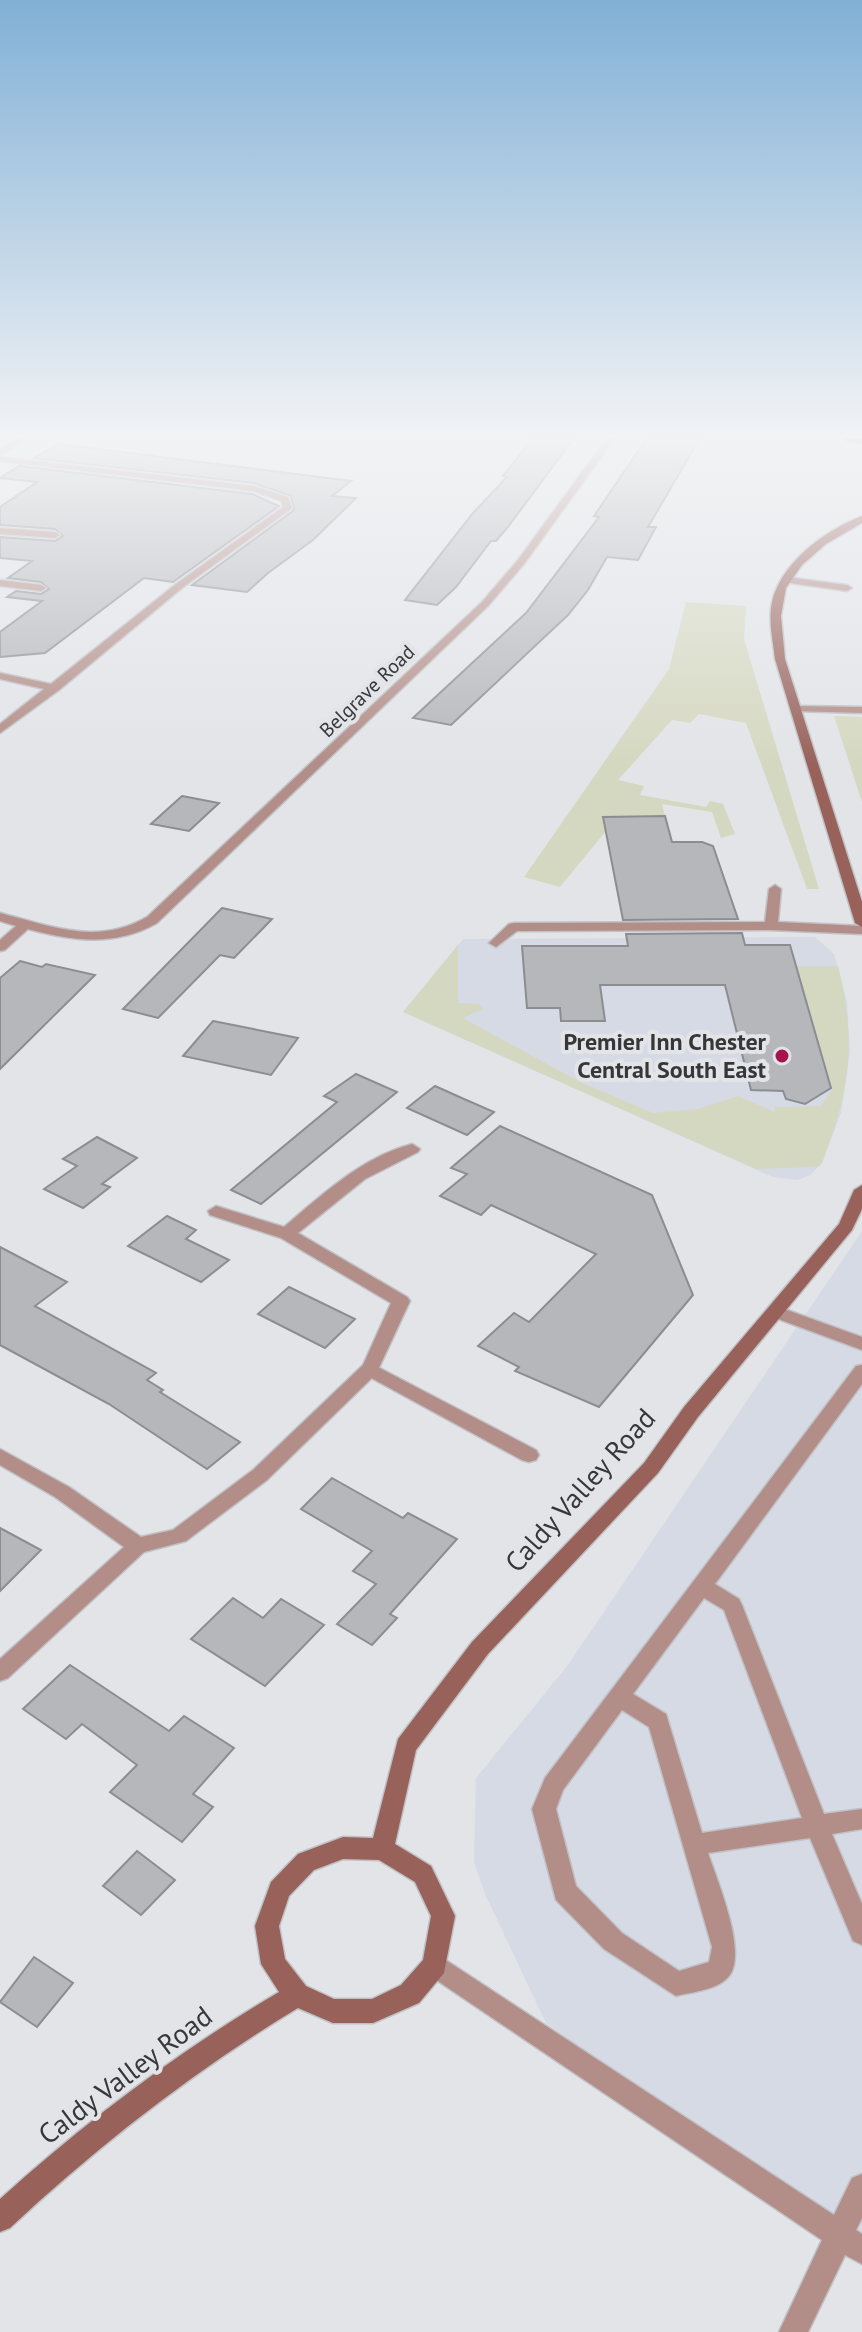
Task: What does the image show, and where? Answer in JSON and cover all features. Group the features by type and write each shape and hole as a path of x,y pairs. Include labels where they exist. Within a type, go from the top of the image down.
{"street":[{"path":"0,730 179,586 234,547"},
{"name":"Belgrave Road","path":"26,924 91,938 115,937 138,931 485,604 532,547"},
{"path":"819,547 808,554 786,580 777,600 776,626 780,659 862,923"},
{"path":"786,580 847,588"},
{"path":"0,583 41,588"},
{"path":"0,676 55,688"},
{"path":"797,709 862,710"},
{"path":"771,926 775,889"},
{"path":"0,917 26,924"},
{"path":"0,947 26,924"},
{"path":"496,943 514,927 771,926 862,930"},
{"path":"287,1234 350,1179 381,1161 412,1149"},
{"name":"Caldy Valley Road","path":"382,1849 406,1746 480,1648 651,1468 691,1412 846,1226 862,1190"},
{"path":"0,1672 138,1546 179,1536 260,1475 370,1369 401,1301 287,1234 216,1211"},
{"path":"776,1312 862,1344"},
{"path":"370,1369 529,1455"},
{"path":"619,1697 658,1721 724,1947 720,1969 707,1977 676,1984 613,1941 565,1892 544,1809 553,1785 862,1371"},
{"path":"0,1456 62,1492 138,1546"},
{"path":"700,1585 732,1605 817,1826 862,1933"},
{"path":"694,1845 862,1819"},
{"path":"343,1848 382,1849 423,1874 443,1916 435,1965 410,1994 373,2011 333,2011 297,1995 273,1964 267,1926 279,1890 306,1862 343,1848"},
{"path":"435,1965 851,2242"},
{"name":"Caldy Valley Road","path":"0,2218 64,2157 231,2033 297,1995"},
{"path":"793,2332 851,2242 862,2188"}],"shaded area":[{"path":"815,937 834,954 847,1001 850,1052 841,1113 822,1163 810,1175 798,1180 773,1177 403,1012 463,939"},
{"path":"862,1231 862,2252 546,2023 485,1894 474,1862 476,1778 568,1665"}],"green space":[{"path":"686,602 746,606 744,639 819,889 807,889 746,723 699,714 690,723 672,720 618,780 644,786 640,795 706,807 710,801 723,804 735,834 721,838 712,812 662,804 665,816 603,817 606,831 560,887 524,877 669,669"},
{"path":"834,716 862,717 862,802"},
{"path":"458,945 458,1003 479,1004 483,1009 463,1018 580,1082 653,1113 698,1109 738,1096 775,1112 774,1107 821,1106 832,1090 796,966 838,966 847,1019 848,1066 839,1113 822,1163 818,1167 756,1169 403,1012"}],"building":[{"path":"0,547 222,547 173,582 144,578 45,653 0,657 0,632 42,601 7,597 16,591 41,594 49,589 41,582 8,578 32,561 0,558"},
{"path":"244,547 304,547 247,592 192,585"},
{"path":"447,547 487,547 456,587 437,605 405,600"},
{"path":"576,547 645,547 638,560 607,557 588,590 568,615 451,725 413,718 526,613"},
{"path":"182,796 219,803 189,831 151,824"},
{"path":"665,816 672,842 702,842 713,846 738,919 623,920 603,817"},
{"path":"222,908 272,919 234,958 220,955 158,1018 123,1009"},
{"name":"Premier Inn Chester Central South East","path":"742,933 745,945 790,945 831,1088 805,1104 786,1099 783,1091 751,1090 725,985 600,985 605,1021 561,1021 560,1008 527,1008 522,946 628,946 626,934"},
{"path":"20,961 95,975 0,1069 0,978"},
{"path":"213,1021 298,1038 271,1075 183,1056"},
{"path":"356,1074 397,1092 261,1204 231,1190 337,1102 324,1096"},
{"path":"435,1086 494,1112 467,1135 407,1108"},
{"path":"500,1126 652,1195 693,1295 599,1407 515,1371 519,1367 478,1346 514,1313 529,1322 596,1254 491,1205 481,1215 440,1196 467,1174 451,1168"},
{"path":"97,1137 137,1158 102,1184 110,1187 83,1208 44,1189 77,1166 63,1159"},
{"path":"167,1216 196,1230 186,1239 229,1260 201,1282 128,1246"},
{"path":"0,1247 67,1282 35,1306 156,1373 147,1380 163,1390 160,1392 240,1442 207,1469 109,1404 0,1345"},
{"path":"289,1287 355,1319 325,1348 258,1314"},
{"path":"332,1478 403,1518 408,1513 457,1539 390,1614 397,1618 372,1645 337,1624 376,1584 353,1571 372,1551 301,1509"},
{"path":"0,1528 41,1550 0,1591"},
{"path":"233,1598 263,1618 281,1599 324,1625 265,1686 191,1639"},
{"path":"70,1665 169,1731 184,1716 234,1748 193,1794 213,1807 182,1842 110,1792 137,1765 82,1724 66,1739 23,1709"},
{"path":"137,1851 175,1880 141,1915 103,1886"},
{"path":"34,1957 73,1983 37,2027 0,2002"}],"place":[{"name":"Premier Inn Chester Central South East","path":"782,1056"}]}
